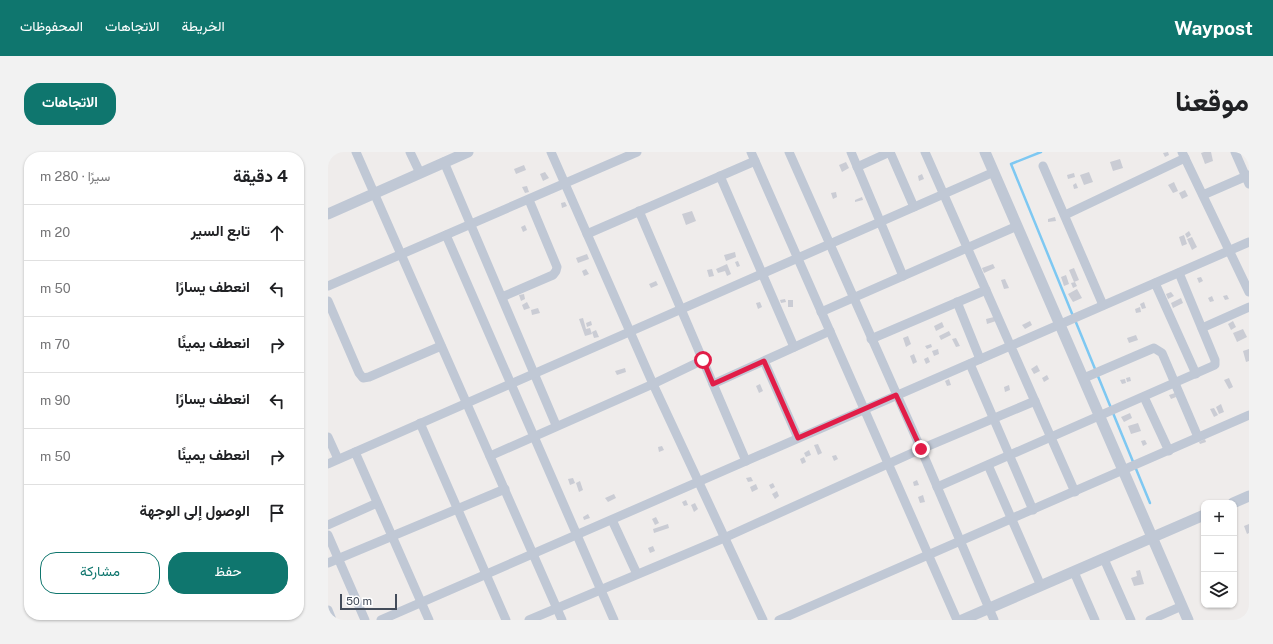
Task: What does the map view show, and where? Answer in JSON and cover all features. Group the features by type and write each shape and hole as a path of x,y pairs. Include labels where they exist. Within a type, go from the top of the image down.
{"street":[{"path":"356,152 562,620"},
{"path":"410,152 420,173"},
{"path":"328,214 468,152"},
{"path":"551,152 652,384 763,620"},
{"path":"328,286 637,152"},
{"path":"751,152 957,620"},
{"path":"789,152 828,244 921,449 994,620"},
{"path":"851,152 903,276"},
{"path":"857,167 890,152 914,207"},
{"path":"925,152 1075,492"},
{"path":"985,152 1188,620"},
{"path":"1203,195 1248,178 1235,152"},
{"path":"1065,215 1184,155 1249,292"},
{"path":"587,234 755,161"},
{"path":"444,162 556,425"},
{"path":"1044,166 1103,305"},
{"path":"328,464 994,172"},
{"path":"720,176 794,347"},
{"path":"502,297 553,275 556,271 557,267 529,200"},
{"path":"639,212 746,461"},
{"path":"821,312 1017,226"},
{"path":"446,235 614,620"},
{"path":"381,620 1249,242"},
{"path":"937,487 1215,365 1216,362 1179,273"},
{"path":"1156,283 1196,374"},
{"path":"871,339 986,290"},
{"path":"328,301 359,373 363,378 369,377 441,346"},
{"path":"957,302 980,359"},
{"path":"1202,328 1249,307"},
{"path":"713,384 830,331"},
{"path":"1084,378 1154,348 1162,353 1198,437"},
{"path":"490,456 703,360"},
{"path":"764,361 798,438"},
{"path":"970,364 1033,510"},
{"path":"1144,397 1169,451"},
{"path":"529,620 724,538 921,449 1034,401"},
{"path":"779,620 1124,471 1249,415"},
{"path":"420,424 456,510 506,620"},
{"path":"328,437 338,459"},
{"path":"355,452 429,620"},
{"path":"988,465 1041,586"},
{"path":"328,563 505,489"},
{"path":"1237,501 1249,496"},
{"path":"328,525 377,503"},
{"path":"962,620 1201,517"},
{"path":"612,520 637,574"},
{"path":"328,535 365,620"},
{"path":"1104,559 1131,620"},
{"path":"1074,572 1095,620"},
{"path":"1150,620 1182,606"},
{"path":"328,610 332,620"}],"building":[{"path":"1168,152 1169,155 1165,157 1163,153"},
{"path":"1211,152 1213,161 1205,164 1201,153"},
{"path":"1120,159 1123,168 1113,171 1110,162"},
{"path":"846,162 849,168 842,172 839,165"},
{"path":"524,165 526,170 516,174 514,169"},
{"path":"545,172 549,178 543,181 540,174"},
{"path":"1089,172 1093,182 1084,185 1080,175"},
{"path":"1074,173 1075,177 1068,179 1067,175"},
{"path":"922,174 924,179 919,181 918,176"},
{"path":"1174,182 1178,191 1173,193 1168,185"},
{"path":"1076,183 1078,188 1074,189 1073,185"},
{"path":"527,186 529,192 525,193 522,187"},
{"path":"1185,190 1188,196 1182,199 1179,193"},
{"path":"836,192 837,197 833,199 831,193"},
{"path":"862,197 863,200 855,202 855,200"},
{"path":"565,202 567,206 562,208 561,203"},
{"path":"692,211 696,221 686,225 682,214"},
{"path":"1055,217 1056,221 1048,222 1048,219"},
{"path":"525,225 527,230 523,232 521,227"},
{"path":"1189,231 1191,235 1187,238 1185,234"},
{"path":"1184,235 1187,244 1182,246 1179,237"},
{"path":"1192,237 1197,247 1192,250 1187,239"},
{"path":"735,252 736,257 726,261 724,255"},
{"path":"587,254 589,259 578,263 576,258"},
{"path":"738,261 740,266 737,267 735,262"},
{"path":"727,264 731,274 727,276 725,271 718,273 716,269"},
{"path":"993,264 995,268 984,273 982,268"},
{"path":"1074,268 1079,280 1074,282 1069,270"},
{"path":"586,269 589,274 584,276 582,271"},
{"path":"712,269 714,276 709,277 707,270"},
{"path":"1066,275 1069,284 1064,286 1061,277"},
{"path":"1201,277 1203,281 1199,283 1197,278"},
{"path":"1005,279 1009,288 1004,289 1001,280"},
{"path":"656,281 658,285 651,288 649,284"},
{"path":"1075,282 1077,286 1073,288 1071,283"},
{"path":"1077,289 1082,298 1073,302 1068,294"},
{"path":"1171,292 1174,296 1168,299 1166,294"},
{"path":"524,294 525,299 521,301 519,295"},
{"path":"1227,295 1229,299 1225,300 1223,296"},
{"path":"1212,296 1214,301 1210,302 1208,298"},
{"path":"1181,298 1183,303 1173,308 1171,303"},
{"path":"785,299 786,302 781,303 780,300"},
{"path":"788,300 793,300 793,307 788,307"},
{"path":"527,302 530,308 524,310 522,305"},
{"path":"760,302 762,307 758,309 756,303"},
{"path":"1144,302 1146,308 1142,309 1140,304"},
{"path":"1140,307 1141,312 1136,313 1135,309"},
{"path":"538,308 540,313 532,315 531,310"},
{"path":"994,317 996,321 987,324 986,319"},
{"path":"583,318 586,329 590,328 592,334 585,336 579,319"},
{"path":"591,321 592,325 587,327 586,323"},
{"path":"1030,321 1032,325 1025,329 1022,325"},
{"path":"1233,321 1236,327 1231,330 1228,324"},
{"path":"942,322 944,327 936,331 934,326"},
{"path":"1243,329 1247,337 1237,342 1233,333"},
{"path":"596,330 599,337 594,338 592,332"},
{"path":"949,331 951,335 941,340 939,336"},
{"path":"1136,335 1138,340 1129,343 1127,338"},
{"path":"908,336 911,344 906,347 903,338"},
{"path":"956,338 960,346 956,347 952,339"},
{"path":"931,344 932,347 927,349 925,346"},
{"path":"938,349 939,354 934,356 932,351"},
{"path":"1249,349 1249,361 1246,362 1243,351"},
{"path":"914,354 917,362 913,364 910,356"},
{"path":"928,357 930,362 926,364 924,359"},
{"path":"1037,365 1040,371 1034,374 1031,369"},
{"path":"625,368 626,372 617,375 615,371"},
{"path":"1047,375 1049,379 1044,382 1042,378"},
{"path":"1130,377 1131,381 1127,382 1126,378"},
{"path":"1229,378 1233,387 1229,389 1224,380"},
{"path":"949,379 951,385 947,386 945,381"},
{"path":"1125,379 1126,383 1122,384 1120,380"},
{"path":"760,384 763,391 759,393 756,386"},
{"path":"1009,385 1010,390 1005,392 1004,387"},
{"path":"1175,393 1176,397 1171,399 1169,395"},
{"path":"1221,404 1224,412 1219,414 1216,407"},
{"path":"1214,408 1218,415 1214,417 1210,409"},
{"path":"1130,413 1132,418 1124,422 1121,417"},
{"path":"1138,423 1141,431 1131,434 1128,426"},
{"path":"1205,439 1206,442 1200,444 1199,442"},
{"path":"1145,440 1147,444 1143,446 1141,441"},
{"path":"818,444 822,453 818,455 814,445"},
{"path":"662,446 664,450 659,452 658,447"},
{"path":"809,450 811,455 806,457 804,453"},
{"path":"836,455 838,459 834,461 832,456"},
{"path":"804,457 806,462 802,464 800,459"},
{"path":"751,477 753,481 748,482 746,478"},
{"path":"573,478 575,483 570,485 568,479"},
{"path":"917,480 919,485 914,486 913,482"},
{"path":"580,481 583,490 579,492 576,483"},
{"path":"773,483 775,487 771,489 769,485"},
{"path":"756,484 758,489 752,492 750,487"},
{"path":"777,491 779,496 775,499 772,494"},
{"path":"614,494 616,498 608,502 605,498"},
{"path":"923,495 925,502 920,503 918,497"},
{"path":"686,500 688,505 684,506 682,502"},
{"path":"695,503 698,509 694,512 691,505"},
{"path":"588,514 590,518 584,520 583,517"},
{"path":"656,517 659,523 655,525 652,519"},
{"path":"668,524 669,528 654,533 653,529"},
{"path":"1249,524 1249,533 1247,534 1244,526"},
{"path":"653,546 655,551 650,553 648,548"},
{"path":"1140,570 1144,584 1134,586 1131,578 1137,576 1136,571"}],"waterway":[{"path":"1041,152 1011,164 1073,316"},
{"path":"1075,320 1111,408"},
{"path":"1113,413 1150,503"}],"route":[{"path":"703,360 713,384 764,361 798,438 896,395 921,449"}]}
